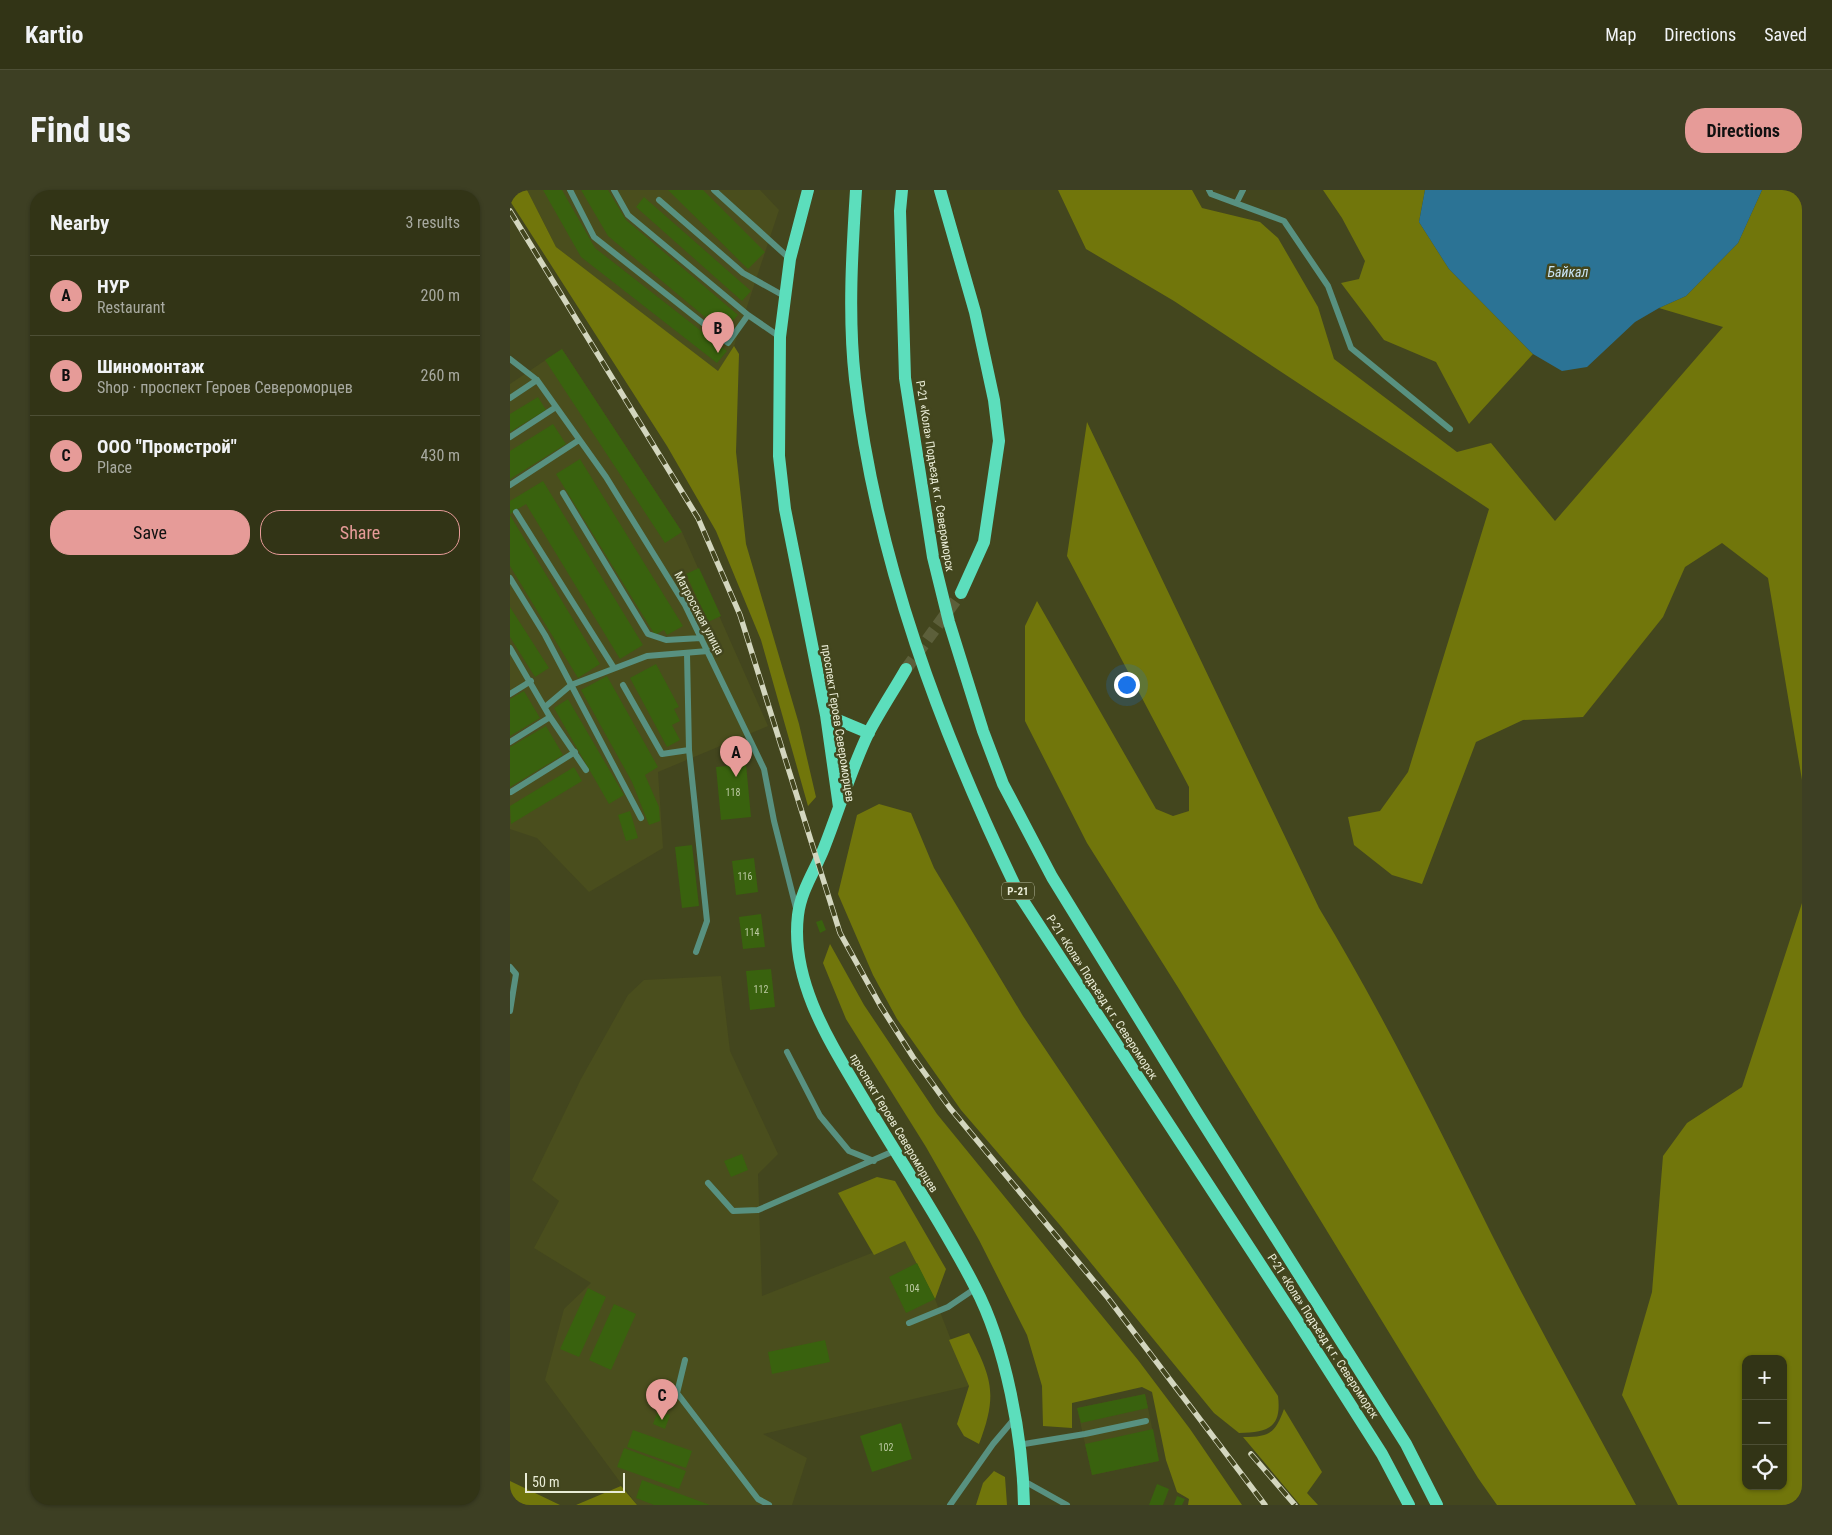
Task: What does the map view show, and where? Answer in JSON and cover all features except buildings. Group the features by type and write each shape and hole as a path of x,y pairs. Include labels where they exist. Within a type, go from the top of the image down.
{"main road":[{"name":"проспект Героев Североморцев","path":"808,190 790,259 780,337 779,456 784,500 826,715 839,808 823,850 806,884 798,914 797,934 804,981 823,1029 976,1288 988,1317 1001,1359 1015,1418 1024,1481 1024,1505"},
{"name":"Р-21 «Кола» Подъезд к г. Североморск","path":"856,190 851,265 855,378 870,473 889,554 918,652 984,822 1020,896 1382,1454 1409,1505"},
{"name":"Р-21 «Кола» Подъезд к г. Североморск","path":"902,190 900,211 905,378 923,501 933,557 949,622 983,731 1002,784 1052,877 1406,1444 1437,1505"},
{"path":"940,190 976,312 994,400 999,441 991,506 984,542 961,593"},
{"path":"839,808 869,733 906,669"},
{"path":"826,715 869,733"}],"lane":[{"path":"570,190 594,237 728,343 748,315"},
{"path":"614,190 628,214 748,315 780,337"},
{"path":"714,190 790,259"},
{"path":"1209,190 1211,194 1237,202 1284,221 1328,286 1351,348 1450,429"},
{"path":"1237,202 1242,190"},
{"path":"659,200 743,273 786,297"},
{"name":"Матросская улица","path":"510,359 537,380 622,503 685,605 764,769 774,821 798,914"},
{"path":"510,398 537,380"},
{"path":"510,437 556,407"},
{"path":"510,485 579,440"},
{"path":"563,493 648,634 666,640 701,638"},
{"path":"516,512 614,668"},
{"path":"510,578 545,636 641,818"},
{"path":"510,648 531,681 550,717 586,770"},
{"path":"544,707 571,685 647,656 708,651"},
{"path":"687,654 690,750 707,921 696,952"},
{"path":"510,694 531,681"},
{"path":"623,685 662,754 690,750"},
{"path":"510,742 550,717"},
{"path":"511,792 575,752"},
{"path":"510,966 516,974 510,1011"},
{"path":"787,1052 826,1123 849,1152 874,1161"},
{"path":"708,1183 733,1211 758,1210 894,1151"},
{"path":"909,1323 948,1307 976,1288"},
{"path":"685,1360 677,1393 758,1499 769,1505"},
{"path":"950,1505 993,1444 1015,1418"},
{"path":"1018,1445 1085,1434 1146,1420"},
{"path":"1024,1481 1067,1505"}],"shaded area":[{"path":"510,190 527,190 556,247 718,371 734,346 739,354 736,452 746,544 799,724 816,797 808,806 761,640 716,531 667,446 510,201"},
{"path":"527,190 760,190 779,210 734,346 718,372 556,247"},
{"path":"1058,190 1192,190 1202,208 1260,222 1278,238 1318,307 1334,359 1457,452 1491,443 1555,521 1723,327 1659,308 1686,296 1738,243 1762,190 1802,190 1802,780 1768,578 1722,543 1685,567 1663,617 1583,717 1523,720 1476,742 1422,884 1392,875 1354,845 1348,817 1380,811 1408,772 1489,509 1174,301 1086,249"},
{"path":"1323,190 1425,190 1419,222 1449,269 1533,354 1469,424 1436,362 1384,340 1341,283 1359,279 1365,261 1342,218"},
{"path":"562,349 682,532 768,726 658,772 663,848 589,892 537,838 510,829 510,384"},
{"path":"1087,422 1319,908 1387,1029 1509,1269 1636,1505 1497,1505 1478,1478 1179,989 1087,843 1025,721 1025,626 1037,601 1156,809 1173,816 1189,811 1189,787 1067,556"},
{"path":"879,804 911,813 934,868 1023,1016 1278,1396 1278,1416 1275,1422 1265,1430 1239,1433 1214,1413 1059,1224 961,1110 897,1019 873,975 838,894 857,815"},
{"path":"1802,903 1802,1505 1678,1505 1622,1395 1652,1292 1663,1156 1687,1123 1742,1087"},
{"path":"830,944 864,1005 937,1114 1138,1360 1190,1429 1242,1505 1188,1505 1189,1499 1177,1492 1166,1460 1152,1392 1142,1387 1072,1403 1072,1428 1043,1426 1042,1386 1027,1335 979,1240 926,1147 846,1019 823,963"},
{"path":"721,976 730,1051 778,1154 758,1174 762,1296 905,1240 935,1299 969,1386 763,1434 807,1458 792,1505 637,1505 545,1380 564,1309 591,1283 534,1248 559,1201 532,1180 581,1079 628,995 644,980"},
{"path":"877,1177 895,1181 946,1269 935,1299 905,1241 874,1255 838,1193"},
{"path":"969,1333 983,1363 990,1387 989,1412 979,1444 964,1436 957,1424 969,1386 949,1340"},
{"path":"1145,1394 1159,1461 1092,1475 1077,1408"},
{"path":"1284,1409 1322,1472 1307,1493 1318,1505 1300,1505 1243,1437 1265,1435 1270,1432 1274,1429"},
{"path":"994,1471 1005,1477 1007,1505 976,1505 983,1483"},
{"path":"510,1481 560,1505 510,1505"},
{"path":"621,1486 637,1505 576,1505"}],"water":[{"name":"Байкал","path":"1425,190 1762,190 1738,243 1686,296 1659,308 1635,322 1587,367 1562,371 1533,354 1449,269 1419,222"}],"tunnel":[{"path":"906,669 961,593"}],"railway":[{"path":"510,211 698,518 740,615 840,933 880,1005 913,1057 950,1108 1108,1298 1265,1505"},
{"path":"1251,1454 1295,1505"}],"place":[{"name":"Шиномонтаж","path":"718,353"},
{"name":"НУР","path":"736,777"},
{"name":"ООО \"Промстрой\"","path":"662,1420"}]}
